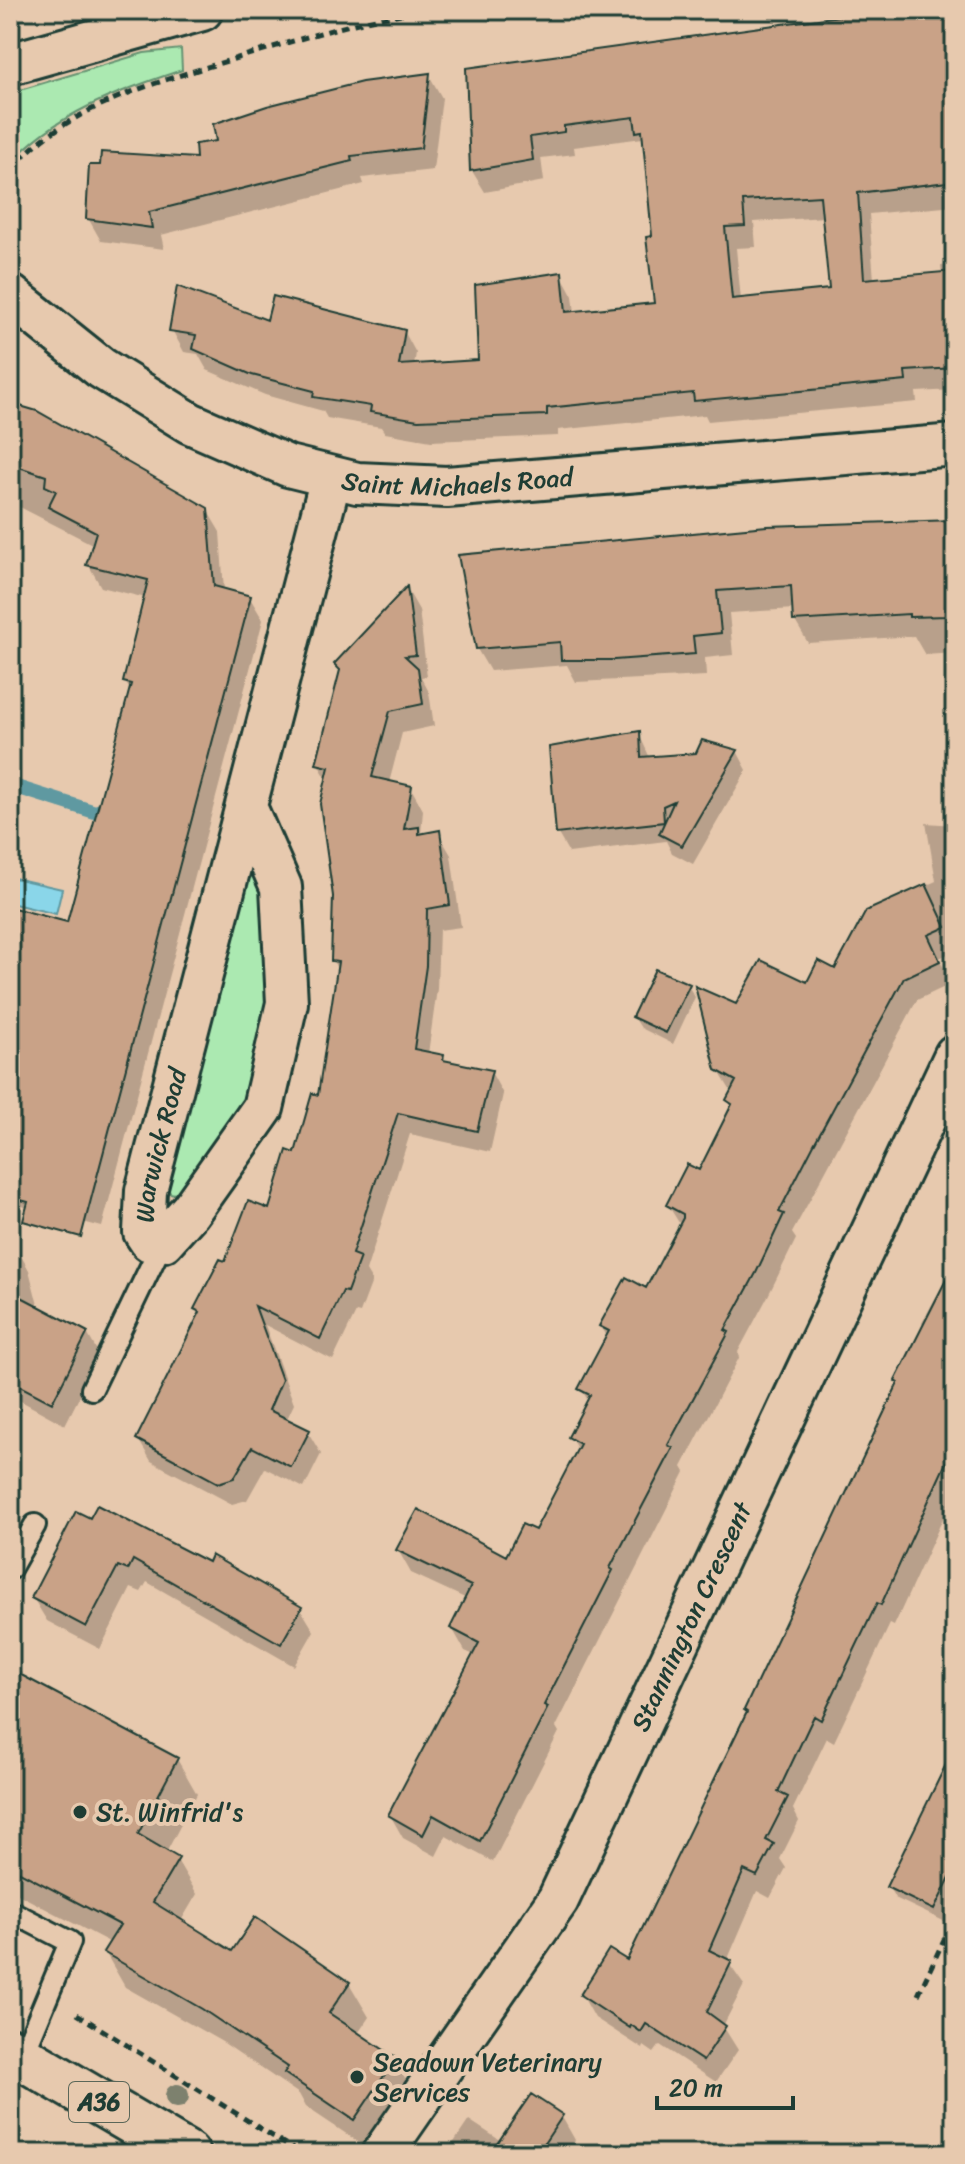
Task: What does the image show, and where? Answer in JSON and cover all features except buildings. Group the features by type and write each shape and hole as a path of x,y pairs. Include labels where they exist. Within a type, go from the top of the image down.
{"main road":[{"name":"A36","path":"16,2054 186,2154"}],"street":[{"path":"10,64 202,10"},
{"name":"Saint Michaels Road","path":"10,295 143,397 288,466 357,483 447,487 955,445"},
{"name":"Warwick Road","path":"246,807 281,887 287,1003 263,1108 190,1211 163,1241 150,1241 144,1232 146,1191 331,478"},
{"name":"Stannington Crescent","path":"382,2154 558,1900 955,1055"}],"lane":[{"path":"92,1389 163,1241"},
{"path":"10,1569 35,1525"},
{"path":"10,1911 70,1942 48,1995 16,2054"}],"path":[{"path":"10,170 29,149 131,91 345,25 432,10"},
{"path":"918,1995 955,1916"},
{"path":"48,1995 301,2154"}],"green space":[{"path":"181,49 182,70 112,95 67,118 27,146 10,164 10,93 144,53"},
{"path":"254,875 263,878 275,962 257,1091 181,1195 170,1193 166,1184 243,883"}],"water":[{"path":"14,878 62,889 56,914 10,903"}],"waterway":[{"path":"10,785 95,812 112,806"}],"place":[{"name":"St. Winfrid's","path":"80,1812"},
{"name":"Seadown Veterinary Services","path":"357,2077"}]}
